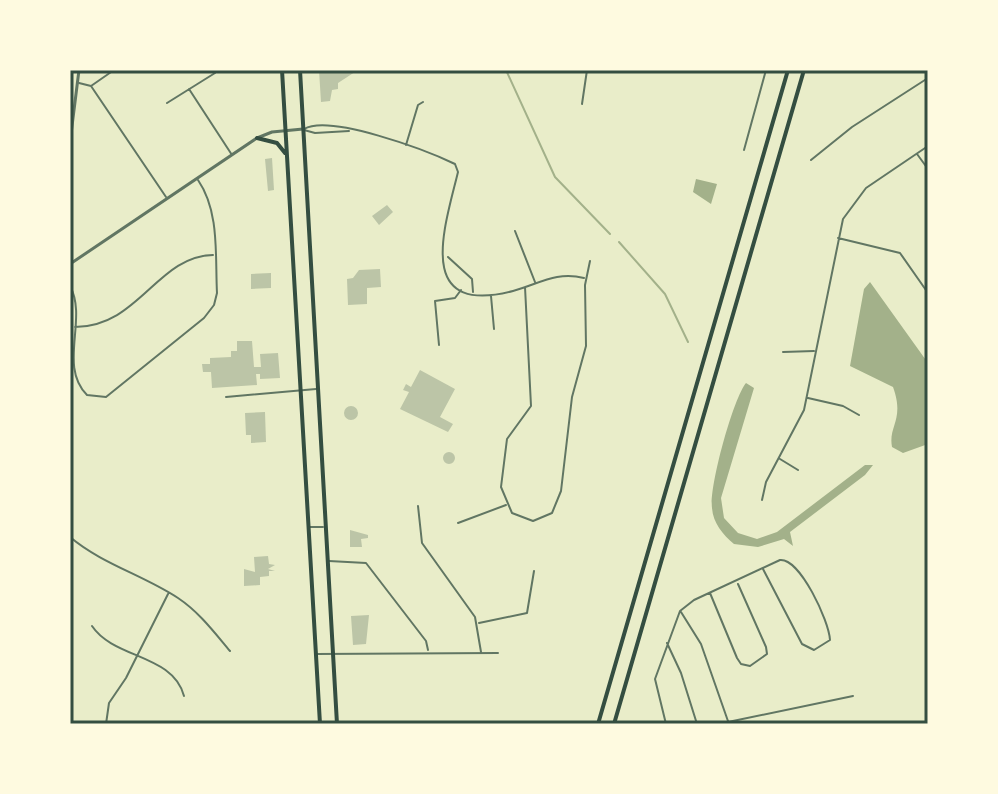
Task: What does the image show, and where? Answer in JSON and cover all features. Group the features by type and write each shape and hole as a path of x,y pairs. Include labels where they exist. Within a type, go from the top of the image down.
{"main road":[{"path":"282,70 320,724"},
{"path":"300,70 337,724"},
{"path":"598,724 788,70"},
{"path":"614,724 804,70"},
{"path":"257,138 277,143 287,156"}],"street":[{"path":"70,142 79,70"},
{"path":"91,86 114,70"},
{"path":"582,104 587,70"},
{"path":"744,150 766,70"},
{"path":"167,103 215,73"},
{"path":"811,160 842,134 928,78"},
{"path":"78,83 91,86 167,198"},
{"path":"189,89 232,155"},
{"path":"405,146 418,105 423,102"},
{"path":"70,264 257,138 328,124 432,155 452,162 458,169 440,256 447,276 461,289 491,294 560,275 585,279"},
{"path":"303,129 315,133 350,130"},
{"path":"762,500 766,482 801,418 807,398 843,219 859,195 928,146"},
{"path":"917,153 928,169"},
{"path":"70,286 75,299 74,357 80,387 91,398 106,397 211,311 217,293 210,203 197,179"},
{"path":"515,231 535,283"},
{"path":"837,238 897,251 928,293"},
{"path":"75,327 99,326 113,320 185,261 215,255"},
{"path":"448,257 472,279 473,293"},
{"path":"525,287 531,406 507,439 501,487 507,504 519,519 533,521 548,517 558,501 572,397 586,346 585,279 590,261"},
{"path":"439,345 435,301 455,298 461,289"},
{"path":"491,294 494,329"},
{"path":"783,352 816,351"},
{"path":"226,397 318,389"},
{"path":"807,398 843,406 859,415"},
{"path":"779,458 798,470"},
{"path":"458,523 507,504"},
{"path":"418,506 425,549 478,623 481,653"},
{"path":"309,528 326,526"},
{"path":"70,537 92,555 169,593 199,615 230,651"},
{"path":"666,724 655,685 666,642 680,611 710,593 782,559 793,563 818,604 830,640 814,650 802,644 763,569"},
{"path":"328,561 366,563 426,641 428,652"},
{"path":"478,623 527,613 534,571"},
{"path":"710,593 741,664 750,666 767,654 763,633 737,582"},
{"path":"106,724 109,703 169,593"},
{"path":"680,611 701,644 728,723 853,696"},
{"path":"92,626 105,640 169,672 179,682 184,696"},
{"path":"666,642 681,673 697,724"},
{"path":"316,654 498,653"}],"shaded area":[{"path":"696,179 717,184 711,204 693,192"},
{"path":"870,282 928,363 928,444 903,453 892,447 897,415 893,387 850,366 864,289"},
{"path":"746,383 754,388 721,498 724,518 738,533 757,539 777,532 865,465 873,465 865,475 790,532 793,546 784,539 758,547 734,544 714,519 714,482 735,406"}],"building":[{"path":"319,70 358,70 338,83 338,89 332,90 330,101 321,102"},
{"path":"272,158 274,190 268,191 265,159"},
{"path":"387,205 393,212 379,225 372,216"},
{"path":"380,269 381,287 367,288 367,304 348,305 347,279 353,278 359,270"},
{"path":"271,273 271,288 251,289 251,274"},
{"path":"237,341 252,341 254,367 261,367 260,354 278,353 280,378 260,379 260,374 256,374 257,385 212,388 211,372 203,372 202,364 210,364 210,358 231,357 231,351 237,351"},
{"path":"420,370 455,389 440,417 453,424 448,432 400,409 409,392 403,390 406,384 411,387"},
{"path":"351,406 358,413 351,420 344,413"},
{"path":"265,412 266,442 251,443 251,435 246,435 245,413"},
{"path":"449,452 455,458 449,464 443,458"},
{"path":"350,530 368,535 368,538 361,539 362,547 350,547"},
{"path":"268,556 269,564 275,565 268,569 275,571 269,571 269,576 260,577 260,585 244,586 244,569 255,572 254,557"},
{"path":"369,615 366,644 353,645 351,616"}],"waterway":[{"path":"506,70 555,177 610,234"},
{"path":"619,242 665,294 688,342"}]}
